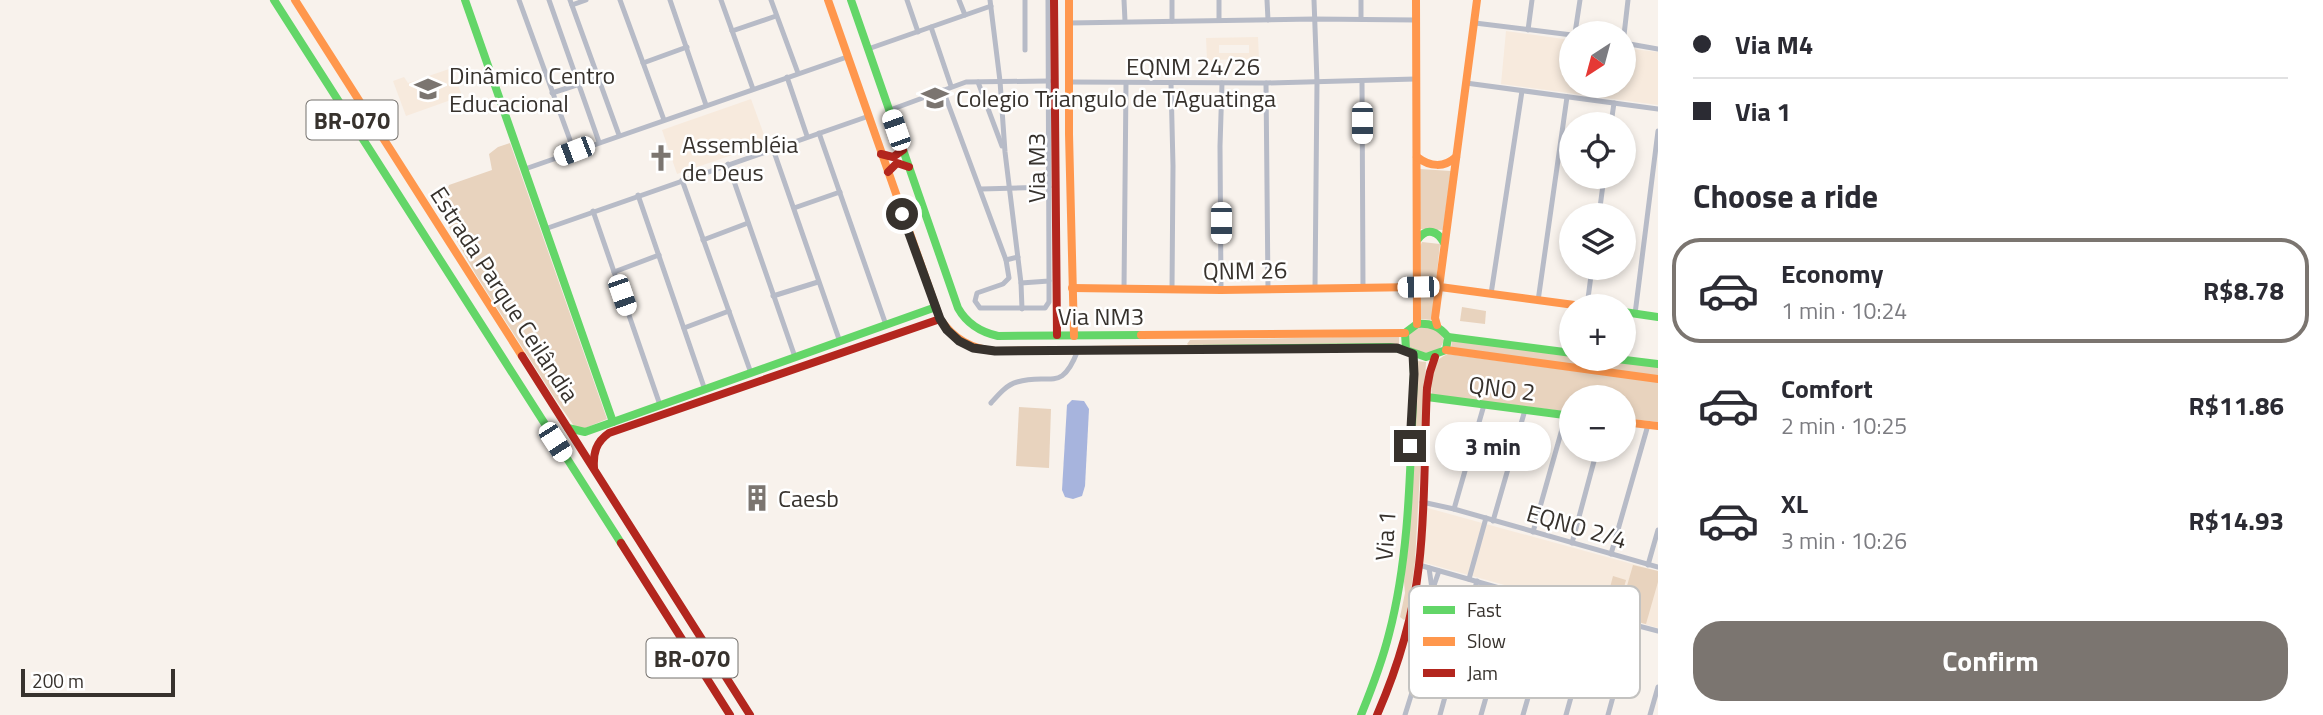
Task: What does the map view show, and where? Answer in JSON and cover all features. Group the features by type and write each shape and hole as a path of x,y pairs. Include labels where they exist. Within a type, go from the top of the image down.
{"main road":[{"name":"Estrada Parque Ceilândia","path":"274,0 730,715"},
{"name":"Estrada Parque Ceilândia","path":"295,0 750,715"},
{"path":"465,0 525,169 609,427"},
{"name":"Via NM3","path":"828,0 940,319 953,336 973,348 1013,351 1390,347 1410,352"},
{"name":"Via NM3","path":"851,0 960,312 973,327 998,336 1405,333"},
{"name":"Via M3","path":"1054,0 1052,81 1056,135 1057,335"},
{"path":"1068,0 1074,335"},
{"path":"1416,0 1417,324"},
{"path":"1477,0 1444,246 1437,325 1448,337 1559,351"},
{"path":"1056,135 1062,139 1069,134"},
{"path":"881,154 893,157 903,150"},
{"path":"1417,158 1427,164 1441,165 1448,164 1456,157"},
{"path":"888,172 898,163 909,167"},
{"path":"428,241 430,230 444,233"},
{"path":"1417,240 1423,233 1435,231 1442,237 1444,246"},
{"name":"QNM 26","path":"1072,288 1221,290 1418,287"},
{"path":"1440,287 1559,303"},
{"path":"594,468 593,457 597,443 609,427 660,405 936,307"},
{"path":"1057,310 1065,313 1073,308"},
{"path":"1636,314 1658,317"},
{"path":"907,318 911,329"},
{"path":"568,428 580,433 609,427 940,319"},
{"path":"1437,325 1417,324 1405,333 1404,339 1410,352 1424,358 1435,357 1446,350 1658,379"},
{"path":"1169,349 1173,346 1170,335"},
{"path":"1188,349 1183,344 1189,335"},
{"path":"1013,351 1019,343 1017,336"},
{"path":"1035,336 1032,344 1037,350"},
{"path":"1446,350 1448,337"},
{"name":"Via 1","path":"1361,715 1380,668 1395,617 1401,580 1414,374 1410,352"},
{"name":"Via 1","path":"1415,586 1419,565 1427,397 1431,364 1435,357"},
{"path":"1636,361 1658,364"},
{"name":"QNO 2","path":"1427,397 1559,415"},
{"path":"1636,424 1658,426"},
{"path":"1401,580 1403,593 1398,617 1404,623 1409,620"},
{"path":"657,599 668,600 671,591"},
{"name":"Via 1","path":"1377,715 1398,663 1409,620"},
{"path":"1380,668 1387,661 1394,634 1401,632 1404,639"}],"street":[{"path":"519,0 574,151"},
{"path":"549,0 599,142"},
{"path":"586,0 571,3 619,135"},
{"path":"620,0 664,120"},
{"path":"670,0 706,105"},
{"path":"721,0 753,89"},
{"path":"771,0 798,73"},
{"path":"907,0 918,32"},
{"path":"959,0 965,15"},
{"path":"1025,0 1025,50"},
{"path":"943,90 981,189 1009,276 1007,280 980,291 975,301 985,309 1047,306 1052,81 1048,0"},
{"path":"1124,0 1125,21"},
{"path":"1172,0 1172,21"},
{"path":"1219,0 1219,20"},
{"path":"1268,0 1268,20"},
{"path":"1314,0 1317,82 1315,288"},
{"path":"1361,0 1361,19"},
{"path":"1528,30 1532,0"},
{"path":"1576,21 1580,0"},
{"path":"1626,21 1628,0"},
{"path":"868,49 965,15 991,3 1022,309"},
{"path":"732,31 776,16"},
{"name":"EQNM 24/26","path":"1069,23 1415,20"},
{"path":"1475,23 1559,33"},
{"path":"930,27 951,86"},
{"path":"1636,45 1658,48"},
{"path":"642,63 687,47"},
{"path":"525,169 847,57"},
{"path":"788,77 807,136"},
{"path":"552,93 598,78"},
{"name":"EQNM 24/26","path":"1070,82 1266,83 1415,79"},
{"path":"890,110 966,82 1052,81"},
{"path":"1362,81 1363,288"},
{"path":"978,82 1005,152"},
{"path":"1171,83 1172,289"},
{"path":"1221,290 1222,83"},
{"path":"1266,83 1268,289"},
{"path":"1466,83 1559,96"},
{"path":"1124,289 1126,84"},
{"path":"1492,294 1522,91"},
{"path":"1538,301 1567,98"},
{"path":"1575,98 1658,109"},
{"path":"1613,112 1614,103"},
{"path":"545,229 869,116"},
{"path":"1636,306 1658,131"},
{"path":"819,133 886,325"},
{"path":"773,149 840,342"},
{"path":"728,164 795,358"},
{"path":"682,180 751,373"},
{"path":"981,189 1048,187"},
{"path":"793,208 840,192"},
{"path":"638,195 705,390"},
{"path":"593,211 660,405"},
{"path":"703,240 748,223"},
{"path":"614,272 659,255"},
{"path":"1006,260 1018,257"},
{"path":"1021,284 1049,281"},
{"path":"773,296 818,282"},
{"path":"684,328 729,311"},
{"path":"991,403 1003,390 1016,382 1059,379 1064,376 1072,366 1078,350"},
{"path":"1454,509 1484,405"},
{"path":"1493,521 1525,410"},
{"path":"1611,554 1648,425"},
{"path":"1533,532 1559,448"},
{"path":"1572,542 1594,462"},
{"name":"EQNO 2/4","path":"1421,502 1658,567"},
{"path":"1469,579 1486,518"},
{"path":"1648,565 1658,530"},
{"path":"1419,565 1492,586"},
{"path":"1429,568 1431,586"},
{"path":"1434,586 1439,571"},
{"path":"1475,586 1476,582"},
{"path":"1640,626 1658,631"},
{"path":"1650,715 1658,687"},
{"path":"1405,715 1410,698"},
{"path":"1440,715 1445,698"},
{"path":"1481,715 1486,698"},
{"path":"1523,715 1528,698"},
{"path":"1566,715 1571,698"},
{"path":"1608,715 1613,698"}],"shaded area":[{"path":"1506,31 1559,38 1559,92 1501,84"},
{"path":"1258,37 1259,59 1207,60 1206,38","holes":["1219,45 1249,45 1249,53 1219,53"]},
{"path":"1636,49 1658,52 1658,105 1606,98 1636,98"},
{"name":"Dinâmico Centro Educacional","path":"452,68 462,96 406,116 393,81 404,77 408,83"},
{"path":"751,99 767,143 677,174 662,130"},
{"path":"510,143 607,419 583,429 574,426 554,397 476,275 440,211 449,185 492,170 489,154"},
{"path":"1420,169 1451,171 1443,230 1420,229"},
{"path":"1422,242 1440,244 1432,320 1421,319"},
{"path":"1462,307 1486,311 1485,324 1460,321"},
{"path":"1433,328 1441,333 1444,341 1439,350 1424,353 1409,347 1406,338 1413,329"},
{"path":"1399,336 1399,345 1187,344 1190,340"},
{"path":"1452,339 1559,354 1559,363 1451,348"},
{"path":"1448,354 1559,369 1559,371 1658,382 1658,422 1636,419 1636,385 1559,385 1559,411 1432,395 1432,370 1442,357"},
{"path":"1417,361 1426,362 1415,562 1412,586 1409,586 1407,617 1404,620 1400,617 1405,593"},
{"path":"1636,364 1658,367 1658,376 1621,371 1636,371"},
{"path":"1019,407 1051,409 1049,468 1016,466"},
{"path":"1424,507 1658,571 1658,628 1640,623 1640,586 1508,586 1422,562"},
{"path":"1633,565 1658,571 1658,582 1646,624 1640,622 1640,586 1627,586"},
{"path":"1613,576 1626,580 1624,586 1610,586"}],"water":[{"path":"1072,400 1084,401 1089,409 1085,486 1082,496 1073,499 1065,497 1062,490 1067,405"}],"traffic: fast":[{"path":"274,0 621,543"},
{"path":"465,0 613,422"},
{"path":"851,0 958,308 966,319 980,330 998,336 1141,335"},
{"path":"1418,239 1421,235 1432,232 1444,243"},
{"path":"568,428 585,432 936,307"},
{"path":"1636,314 1658,317"},
{"path":"1417,324 1431,325 1441,330 1448,337 1446,350 1426,357 1406,350 1405,333 1417,324"},
{"path":"1448,337 1559,351"},
{"path":"1187,349 1390,347 1406,350"},
{"path":"1361,715 1386,644 1402,570 1410,472 1413,354"},
{"path":"1636,361 1658,364"},
{"path":"1427,397 1559,414"}],"traffic: slow":[{"path":"295,0 522,356"},
{"path":"828,0 940,319 951,332 964,342 995,351 1187,349"},
{"path":"1069,0 1074,336"},
{"path":"1416,0 1417,324"},
{"path":"1437,325 1435,318 1477,0"},
{"path":"1417,157 1437,165 1456,157"},
{"path":"1072,288 1221,290 1418,287"},
{"path":"1440,287 1559,303"},
{"path":"1141,335 1405,333"},
{"path":"1446,350 1658,379"},
{"path":"1636,423 1658,426"}],"traffic: jam":[{"path":"1054,0 1057,335"},
{"path":"881,154 893,157 903,150"},
{"path":"888,172 897,163 909,167"},
{"path":"594,468 596,448 609,433 940,319"},
{"path":"522,356 750,715"},
{"path":"1416,586 1423,521 1427,388 1435,357"},
{"path":"621,543 730,715"},
{"path":"1377,715 1392,679 1409,621"}],"place":[{"name":"Dinâmico Centro Educacional","path":"428,89"},
{"name":"Colegio Triangulo de TAguatinga","path":"935,98"},
{"name":"Assembléia de Deus","path":"661,158"},
{"name":"Caesb","path":"757,498"}],"route":[{"path":"902,214 940,319 947,330 964,344 995,351 1406,350 1413,354 1414,374 1410,446"}]}
